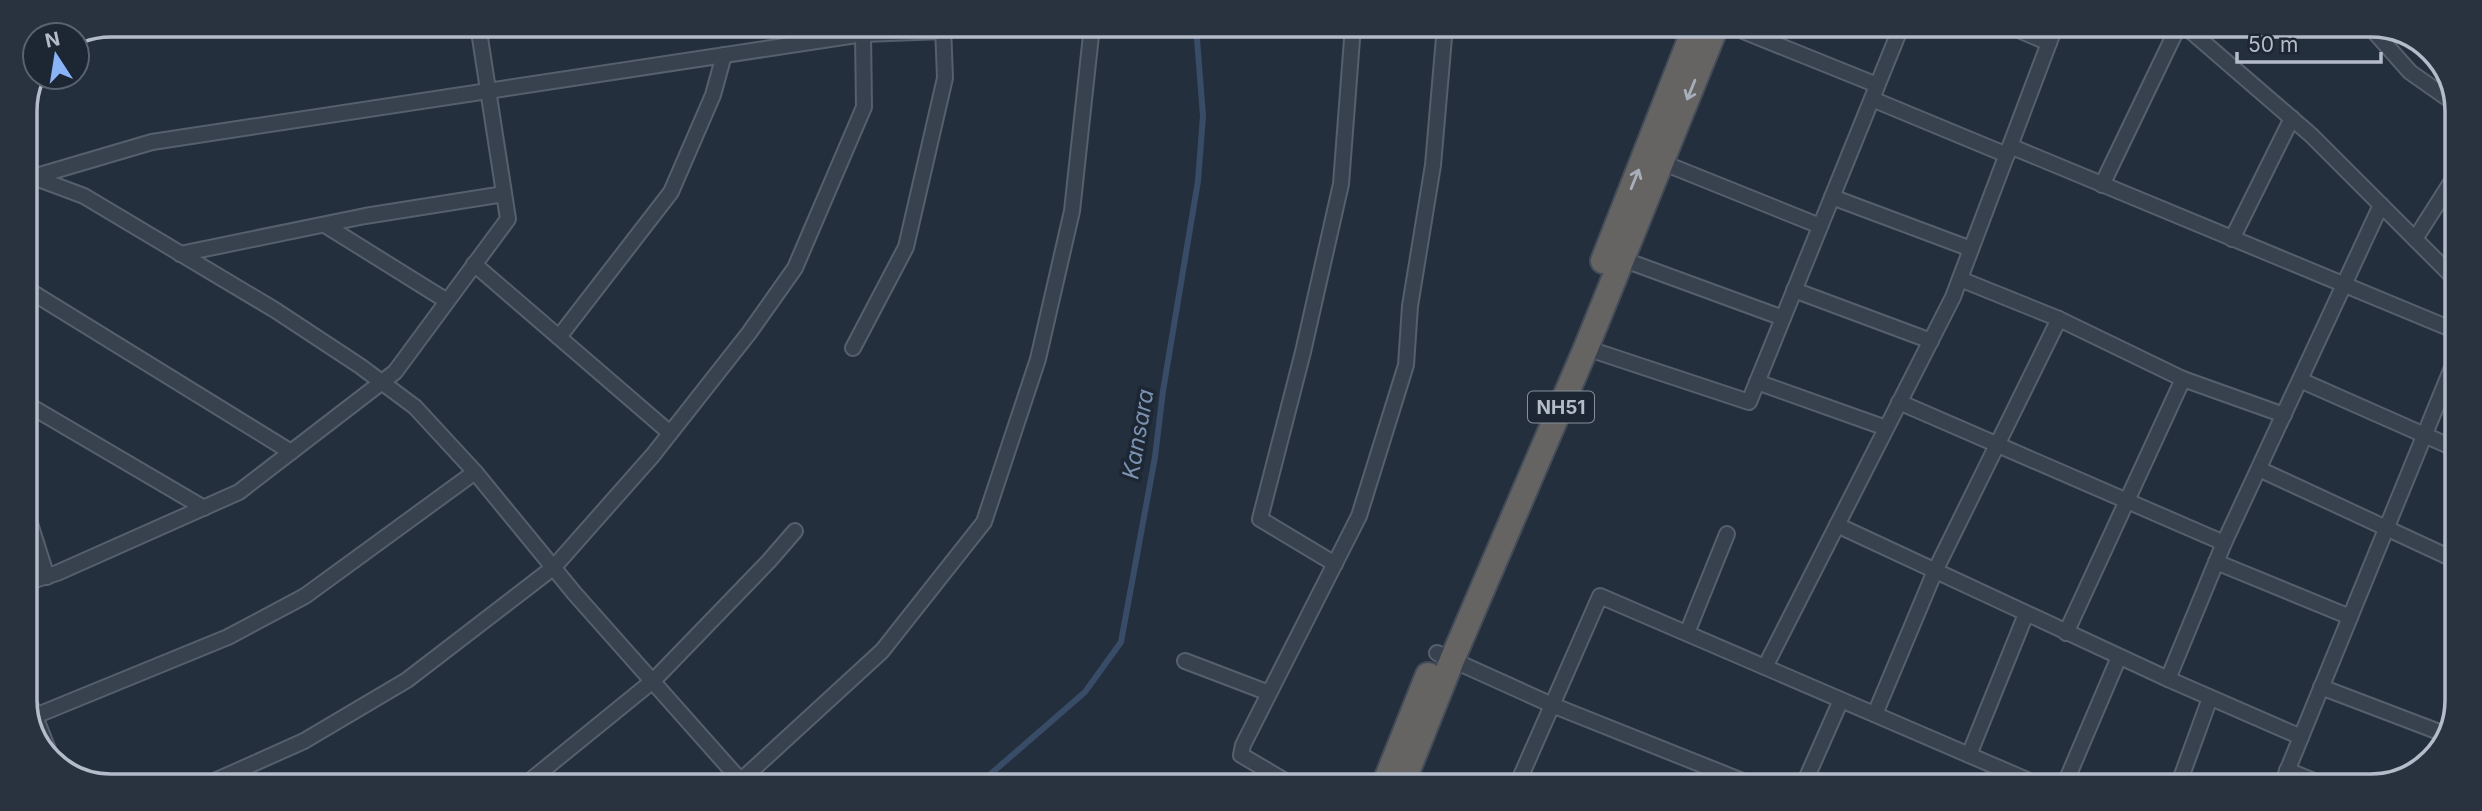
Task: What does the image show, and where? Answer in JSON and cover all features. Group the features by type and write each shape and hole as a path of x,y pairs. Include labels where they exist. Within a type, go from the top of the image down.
{"highway":[{"name":"NH51","path":"1406,774 1445,656 1571,343 1683,37"},
{"name":"NH51","path":"1389,774 1586,348 1712,37"}],"street":[{"path":"37,580 239,492 395,372 508,219 480,37"},
{"path":"37,174 152,142 843,37"},
{"path":"230,774 304,741 407,680 554,567 670,433 795,268 864,107 863,37"},
{"path":"853,348 906,247 945,78 943,37"},
{"path":"749,774 882,651 984,522 1038,359 1072,211 1091,37"},
{"path":"1335,564 1260,519 1303,352 1341,184 1352,37"},
{"path":"1273,774 1241,755 1243,745 1359,516 1406,365 1410,306 1433,165 1444,37"},
{"path":"1755,37 2008,151 2102,185 2445,327"},
{"path":"1586,348 1749,402 1897,37"},
{"path":"2035,37 2049,43"},
{"path":"1765,667 1960,279 2051,37"},
{"path":"2102,185 2173,37"},
{"path":"2198,37 2292,118 2445,269"},
{"path":"2380,37 2410,72 2444,96"},
{"path":"559,337 671,192 713,96 724,55"},
{"path":"2232,239 2292,118"},
{"path":"1661,162 1820,226"},
{"path":"37,179 84,196 275,310 415,407 475,472 732,774"},
{"path":"2415,239 2445,192"},
{"path":"180,254 325,225 504,194"},
{"path":"1832,197 1971,249"},
{"path":"2168,680 2224,543 2381,205"},
{"path":"325,225 447,301"},
{"path":"1622,259 1783,318"},
{"path":"474,264 670,433"},
{"path":"1960,279 2059,319 2183,379 2284,415"},
{"path":"1794,290 1931,341"},
{"path":"37,296 291,452"},
{"path":"1875,714 1935,571 2059,319"},
{"path":"2066,633 2183,379"},
{"path":"2300,380 2445,444"},
{"path":"1757,382 1886,428"},
{"path":"2286,774 2445,384"},
{"path":"1899,402 2224,543"},
{"path":"37,410 204,508"},
{"path":"2259,469 2445,555"},
{"path":"38,715 228,637 305,596 475,472"},
{"path":"1837,525 2168,680 2301,737"},
{"path":"538,774 654,680 769,561 794,531"},
{"path":"1687,633 1727,534"},
{"path":"37,546 47,577"},
{"path":"2216,562 2350,617"},
{"path":"1522,774 1600,596 2013,774"},
{"path":"1969,755 2026,614"},
{"path":"1445,656 1552,705 1718,774"},
{"path":"2069,774 2119,657"},
{"path":"1185,661 1269,693"},
{"path":"2321,687 2438,732"},
{"path":"2182,774 2210,698"},
{"path":"1808,774 1841,700"},
{"path":"2287,770 2297,774"}],"waterway":[{"name":"Kansara","path":"991,774 1085,692 1121,642 1155,457 1163,391 1198,181 1203,116 1197,37"}]}
